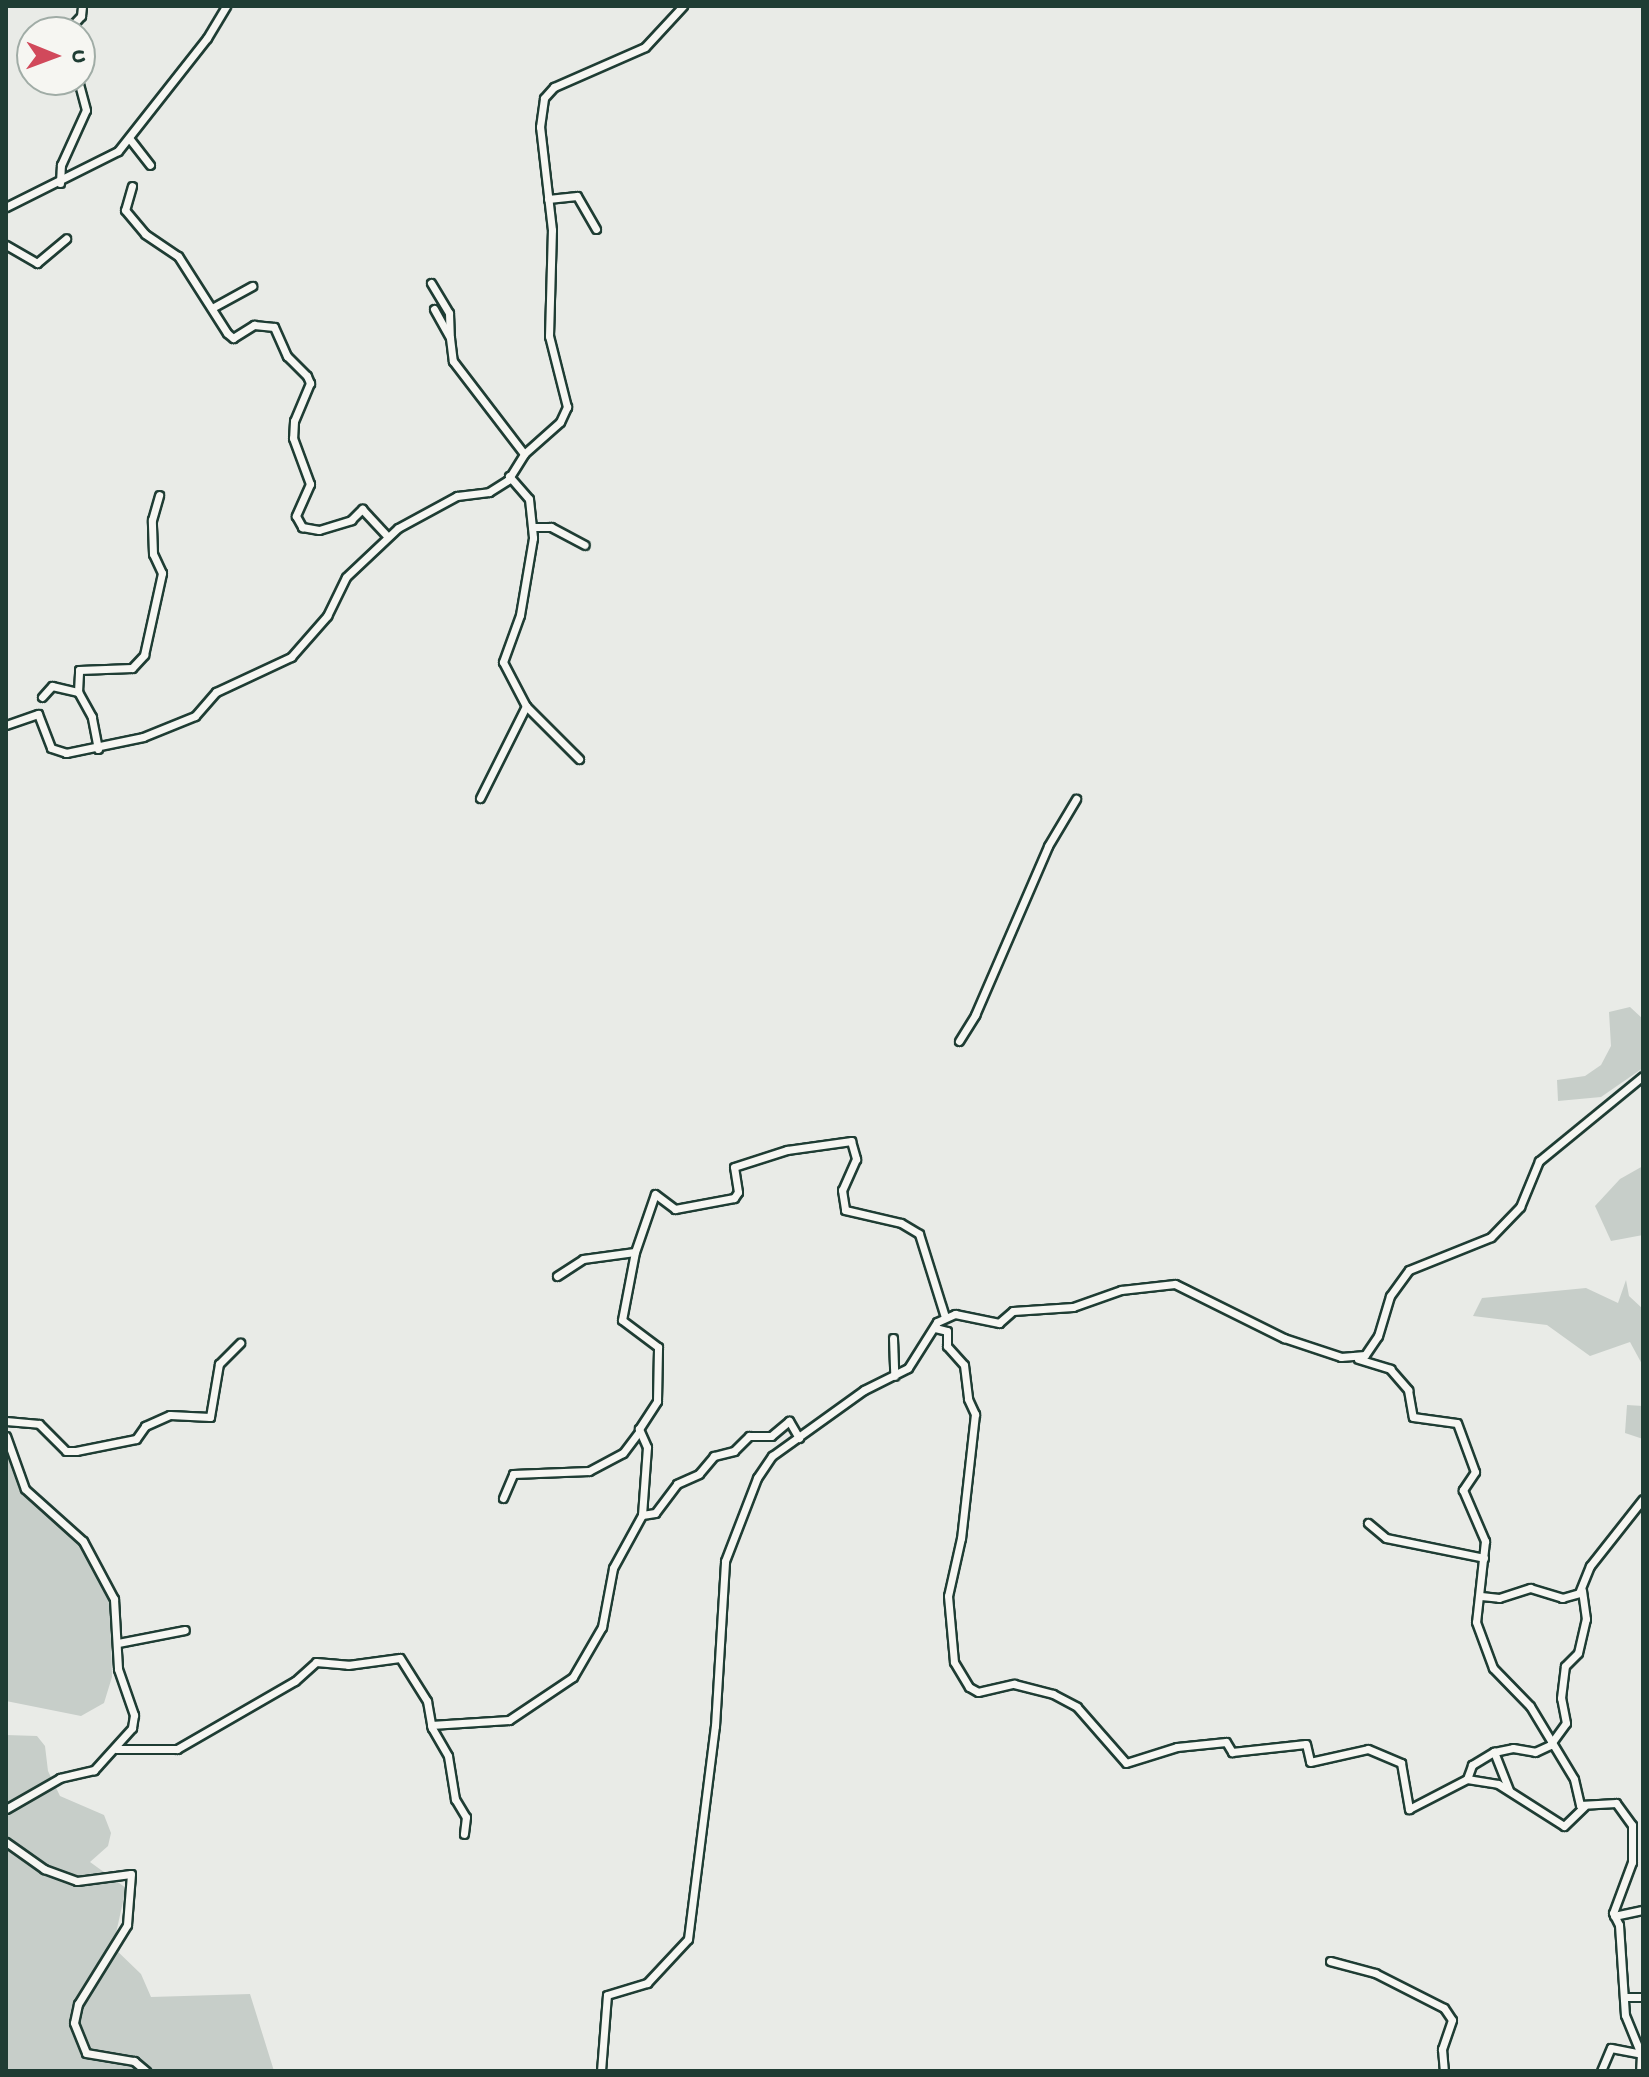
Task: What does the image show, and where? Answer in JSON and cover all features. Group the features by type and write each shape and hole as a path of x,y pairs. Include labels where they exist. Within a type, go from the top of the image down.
{"street":[{"path":"6,207 60,183 118,151 226,6"},
{"path":"6,725 38,714 55,751 98,749 195,716 216,692 291,657 327,616 346,577 387,536 457,496 498,488 524,454 560,422 567,407 549,336 548,199 540,127 544,98 554,87 645,47 683,6"},
{"path":"60,183 68,145 86,110 82,96"},
{"path":"129,138 150,165"},
{"path":"132,186 125,210 145,234 178,256 233,338 254,325 274,327 287,356 307,376 310,383 294,421 293,438 310,484 296,516 302,527 319,530 351,520 362,509 387,536"},
{"path":"548,199 577,196 596,229"},
{"path":"6,245 37,263 66,239"},
{"path":"431,283 449,313 453,361 524,454"},
{"path":"212,308 252,286"},
{"path":"434,309 450,338"},
{"path":"509,476 529,499 532,527 520,615 503,662 526,706 579,759"},
{"path":"98,749 92,717 78,692 80,668 132,668 144,655 162,573 153,554 152,525 159,495"},
{"path":"532,527 566,531 585,545"},
{"path":"42,697 52,686 78,692"},
{"path":"480,798 526,706"},
{"path":"959,1041 975,1015 1048,846 1076,799"},
{"path":"1356,1359 1372,1349 1383,1310 1409,1270 1491,1237 1520,1207 1539,1161 1643,1076"},
{"path":"503,1498 513,1474 589,1471 623,1453 657,1401 659,1351 653,1339 622,1322 635,1252 655,1194 675,1209 734,1198 738,1192 734,1167 848,1140 856,1159 842,1190 845,1210 901,1223 919,1234 945,1317"},
{"path":"557,1276 586,1258 635,1252"},
{"path":"945,1317 999,1323 1013,1311 1073,1307 1121,1290 1175,1284 1284,1338 1390,1369 1408,1390 1413,1417 1457,1423 1475,1472 1463,1490 1483,1534 1484,1558 1477,1624 1493,1668 1530,1706 1550,1745 1574,1779 1584,1807"},
{"path":"601,2071 607,1995 647,1983 688,1939 720,1682 725,1561 765,1463 864,1390 916,1362 935,1328 945,1317"},
{"path":"935,1328 947,1331 947,1346 964,1365 968,1399 975,1414 961,1538 948,1596 954,1662 969,1687 978,1692 1014,1684 1053,1694 1077,1707 1126,1763 1177,1747 1226,1742 1232,1752 1306,1744 1310,1762 1368,1749 1401,1763 1411,1809 1436,1791 1467,1779 1509,1790 1564,1826 1584,1807 1616,1803 1632,1825 1632,1862 1614,1916 1619,1925 1625,2015 1641,2054 1640,2071"},
{"path":"893,1338 894,1376"},
{"path":"6,1421 39,1424 61,1447 76,1451 136,1439 145,1426 170,1415 210,1417 219,1364 240,1343"},
{"path":"642,1515 655,1513 677,1484 697,1475 714,1456 734,1451 749,1436 771,1436 789,1421 799,1438"},
{"path":"431,1725 509,1720 573,1677 602,1627 613,1568 642,1515 647,1447 639,1432"},
{"path":"6,1436 32,1500 71,1529 93,1559 114,1599 118,1669 134,1715 132,1728 116,1749 85,1775 60,1778 6,1809"},
{"path":"1467,1779 1472,1765 1494,1752 1513,1748 1535,1752 1550,1745 1567,1718 1561,1698 1565,1666 1578,1653 1586,1619 1582,1590 1590,1566 1643,1499"},
{"path":"1368,1523 1386,1538 1484,1558"},
{"path":"1481,1596 1499,1598 1530,1588 1562,1598 1582,1590"},
{"path":"118,1643 185,1630"},
{"path":"116,1749 177,1749 295,1681 320,1661 348,1665 403,1659 428,1703 431,1725 448,1756 455,1799 466,1817 464,1834"},
{"path":"1494,1752 1509,1790"},
{"path":"6,1842 44,1869 77,1881 131,1874 127,1925 78,2004 74,2023 86,2053 134,2061 146,2071"},
{"path":"1614,1916 1643,1910"},
{"path":"1330,1961 1375,1973 1444,2008 1452,2020 1442,2049 1444,2071"},
{"path":"1626,1997 1643,1997"},
{"path":"1601,2071 1611,2048 1641,2054"}],"shaded area":[{"path":"1630,1007 1643,1019 1643,1068 1601,1097 1558,1101 1557,1080 1585,1076 1601,1065 1611,1046 1609,1012"},
{"path":"1643,1166 1643,1235 1611,1241 1595,1206 1620,1179"},
{"path":"1626,1280 1629,1296 1643,1309 1643,1366 1630,1342 1590,1356 1547,1325 1473,1316 1482,1298 1586,1288 1618,1303"},
{"path":"1627,1405 1643,1406 1643,1439 1625,1433"},
{"path":"6,1436 25,1489 74,1531 110,1599 112,1677 104,1703 81,1716 6,1701"},
{"path":"6,1735 37,1736 45,1746 48,1771 60,1796 104,1815 111,1833 108,1846 90,1862 126,1888 113,1947 141,1974 151,1997 250,1994 274,2071 6,2071"}]}
